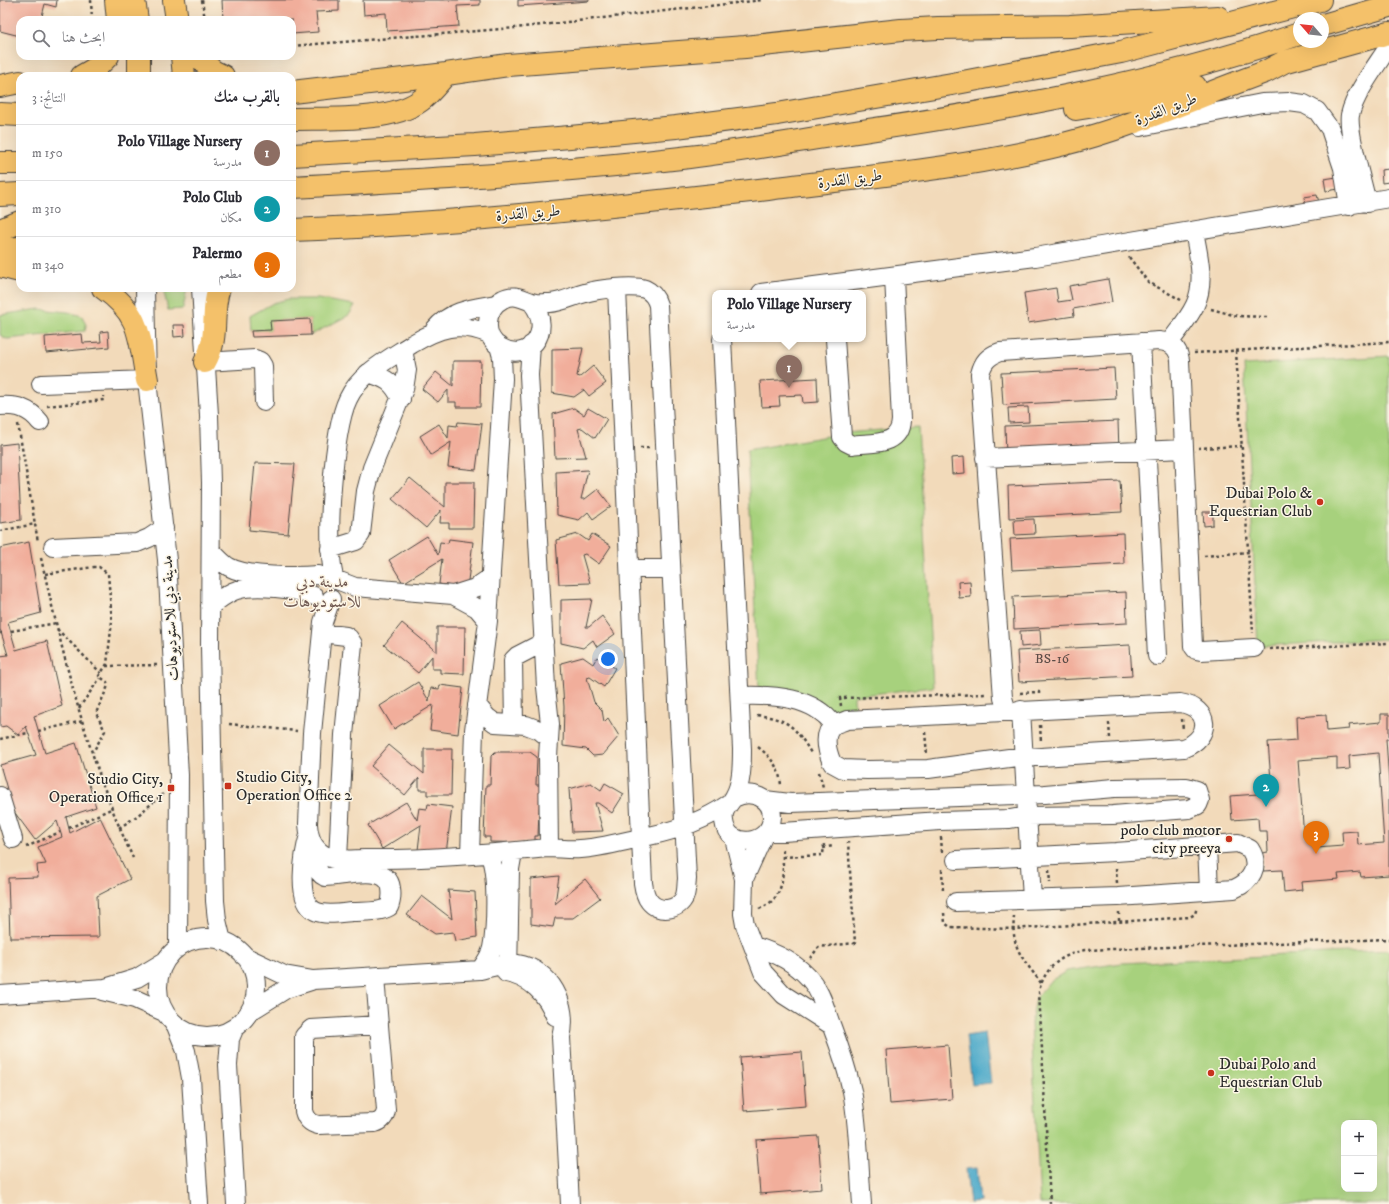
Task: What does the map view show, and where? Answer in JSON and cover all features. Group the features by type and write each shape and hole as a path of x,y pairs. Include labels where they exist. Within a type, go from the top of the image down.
{"main road":[{"path":"116,0 118,16"},
{"path":"134,0 136,16"},
{"path":"174,0 176,16"},
{"path":"296,155 475,145 676,127 777,114 952,84 1121,52 1320,0"},
{"path":"1329,23 1389,6"},
{"path":"296,92 446,74 508,65 744,47 901,30 1070,26 1265,14"},
{"name":"طريق القدرة","path":"297,230 408,223 615,206 888,175 1014,154 1063,144 1112,130 1265,72 1284,62 1389,33"},
{"name":"طريق القدرة","path":"296,187 474,178 683,158 953,117 1046,101 1140,80 1218,59 1293,36"},
{"path":"89,72 96,68 104,60"},
{"path":"139,60 139,72"},
{"path":"182,60 184,72"},
{"path":"201,60 215,72"},
{"path":"953,117 992,120 1011,119 1139,99 1284,62"},
{"path":"296,119 364,116 399,110 420,101 446,74"},
{"path":"0,86 16,83"},
{"path":"296,83 314,90"},
{"path":"0,97 16,97"},
{"path":"0,114 16,115"},
{"path":"0,163 16,162"},
{"path":"0,194 16,194"},
{"path":"0,230 16,224"},
{"path":"0,234 16,233"},
{"path":"0,249 16,248"},
{"path":"0,266 16,270"},
{"path":"108,292 127,308 133,317 137,327 148,380"},
{"path":"205,362 214,340 216,300 218,292"}],"street":[{"path":"1367,203 1351,131 1350,116 1362,88 1389,46"},
{"path":"1112,130 1147,126 1262,103 1289,102 1304,104 1317,112 1330,129 1343,168 1349,206"},
{"path":"814,290 831,289 894,277 1036,257 1367,203 1389,198"},
{"path":"1194,231 1200,271 1198,297 1174,348 1184,449 1194,648 1201,651 1254,648"},
{"path":"834,342 842,437 846,442 852,445 893,438 898,433 900,420 894,277"},
{"path":"532,303 551,303 568,300 592,291 617,289 645,289 656,298 658,305 670,569 685,826 686,890 681,901 672,908 664,909 656,907 649,902 645,895 617,289"},
{"name":"مدينة دبي للاستوديوهات","path":"145,292 148,380 167,560 179,775 178,948"},
{"path":"201,292 209,415 211,551 210,606 215,901 217,920 222,941"},
{"path":"470,855 474,743 477,705 488,621 504,368 487,324 490,313 496,304 504,298 514,296 524,298 532,303 539,311 542,322 536,339 529,376 549,710 549,848"},
{"path":"432,332 455,327 465,327 494,340 508,350 516,351 536,339 568,300"},
{"path":"319,851 317,867 321,875 325,877 372,873 383,876 390,885 392,898 389,907 380,910 331,913 314,911 305,899 303,874 305,848 309,835 312,732 330,549 332,488 342,414 348,398 368,373 432,332 439,324 455,313 496,304"},
{"path":"1025,899 1029,855 1024,756 1014,711 1003,698 980,374 982,366 986,359 992,354 1000,352 1159,341 1174,348"},
{"path":"722,342 742,749 740,773 731,801 724,812 729,832 740,858 744,879 743,914 749,936 764,972 784,995 831,1025"},
{"path":"1141,342 1157,656"},
{"path":"330,549 356,540 361,534 366,491 372,468 404,389 407,370 403,350"},
{"path":"205,362 255,359 260,361 263,366 264,402"},
{"path":"368,373 389,380 397,389 401,399"},
{"path":"41,384 148,380"},
{"path":"13,407 30,411 40,422"},
{"path":"986,458 1146,452 1184,449"},
{"path":"46,550 137,543 149,538 164,528"},
{"path":"46,550 143,550 157,554 167,560"},
{"path":"211,551 222,562 239,571 286,583 301,592 326,587 355,587 453,595 475,588 491,577"},
{"path":"631,570 670,569"},
{"path":"239,571 239,589"},
{"path":"210,606 226,595 239,589 286,583"},
{"path":"453,595 477,608 488,621"},
{"path":"322,628 350,638 353,644 344,735 338,859"},
{"path":"520,725 513,660 517,656 544,642"},
{"path":"741,704 772,696 788,698 818,711 834,725"},
{"path":"1180,703 1190,704 1196,708 1202,714 1204,722 1204,730 1201,737 1196,742 1184,748 1042,757 1024,756 928,769 843,769 832,763 826,744 828,734 834,725 847,720 1180,703"},
{"path":"477,705 487,717 496,723 520,725 539,730 549,738"},
{"path":"520,725 541,718 549,710"},
{"path":"474,743 496,723"},
{"path":"742,749 761,798 770,807 772,816 771,824 744,879"},
{"path":"309,835 312,844 327,857 338,859 390,859 489,854 549,848 581,849 642,837 685,826 705,818 731,801 746,794 781,803 1026,794 1114,788 1187,787 1197,790 1200,800 1198,805 1189,809 1113,815 1027,816 1010,819 940,821 824,829 765,834 748,842 729,832 685,826"},
{"path":"0,796 8,837"},
{"path":"947,860 1116,852 1238,843 1245,845 1254,855 1255,861 1252,875 1241,886 1234,889 1118,897 948,902"},
{"path":"1202,891 1207,846"},
{"path":"480,970 490,956 501,920 513,852"},
{"path":"489,854 495,871 507,969"},
{"path":"0,995 105,988 132,980 166,961 178,948 192,941 207,938 222,941 234,947 244,956 252,969 255,983 254,998 249,1012"},
{"path":"754,946 779,956 802,971 813,983 820,996 840,1047 852,1092 856,1115 862,1204"},
{"path":"244,956 284,975 313,980 507,969 527,980 543,994 552,1009 561,1037 570,1204"},
{"path":"166,961 159,978 158,995 164,1012 176,1026 186,1051 191,1078 199,1204"},
{"path":"375,977 386,1110 383,1119 375,1123 318,1125 308,1121 304,1111 304,1036 310,1029 378,1026"},
{"path":"236,1204 228,1065 230,1039 236,1027 249,1012 286,990 313,980"},
{"path":"89,990 120,994 164,1012"},
{"path":"176,1026 187,1032 200,1036 212,1036 224,1033 236,1027"}],"path":[{"path":"91,0 92,16"},
{"path":"202,0 204,16"},
{"path":"296,46 515,28 762,0"},
{"path":"1174,348 1236,351 1389,342"},
{"path":"1236,351 1254,648 1258,650 1389,643"},
{"path":"105,382 104,400 13,407 35,524 46,550 44,574 57,628 92,753 111,809 133,858"},
{"path":"1184,449 1242,446"},
{"path":"625,449 665,447"},
{"path":"0,531 35,524"},
{"path":"44,574 94,567 99,567 108,574 112,621 106,666 101,673 100,678 79,708"},
{"path":"11,631 56,623"},
{"path":"57,628 101,673"},
{"path":"106,666 173,665"},
{"path":"92,753 104,736 105,731 96,713 108,684 100,678"},
{"path":"924,695 928,769"},
{"path":"1180,703 1184,748"},
{"path":"741,704 788,723 800,736 812,755"},
{"path":"228,718 229,725 312,732"},
{"path":"38,731 83,721"},
{"path":"0,740 28,733"},
{"path":"817,766 823,785 825,802"},
{"path":"119,828 154,802 179,775"},
{"path":"68,828 111,809"},
{"path":"940,821 947,860 948,902 945,923 950,927 1013,929 1190,917 1195,914 1202,891"},
{"path":"802,971 819,947 855,943 846,828"},
{"path":"783,857 823,855 824,829"},
{"path":"8,837 26,847 60,832"},
{"path":"1025,899 1014,915 1013,929 1015,944 1019,954 1041,982"},
{"path":"1050,1204 1039,1005 1041,982 1048,970 1058,960 1071,953 1085,950 1389,938"}],"green space":[{"path":"164,292 186,292 183,309 168,310"},
{"path":"288,299 318,299 355,305 349,315 311,335 310,319 271,321 271,330 251,331 250,316 273,303"},
{"path":"39,309 68,312 82,316 86,325 85,331 7,339 0,335 0,315"},
{"name":"Dubai Polo & Equestrian Club","path":"1389,356 1389,639 1258,646 1244,365"},
{"path":"918,427 933,687 854,696 855,720 759,691 747,450 845,433"},
{"name":"Dubai Polo and Equestrian Club","path":"1389,950 1389,1204 1040,1204 1031,1023 1036,998 1050,981 1067,971 1122,963"}],"water":[{"path":"985,1033 991,1083 972,1085 966,1036"},
{"path":"977,1168 980,1202 970,1203 966,1169"}],"building":[{"path":"0,0 57,0 56,7 45,4 42,16 16,16 16,35 0,31"},
{"path":"222,0 339,0 339,11 316,12 318,32 296,34 296,16 223,16"},
{"path":"363,0 480,0 480,5 457,6 459,26 387,31 386,13 364,15"},
{"path":"518,0 589,0 589,1 518,6"},
{"path":"1389,169 1389,182 1382,183 1381,170"},
{"path":"1337,177 1339,189 1326,191 1324,179"},
{"path":"1317,195 1320,206 1306,209 1304,197"},
{"path":"1066,241 1067,248 1057,249 1056,243"},
{"path":"1108,279 1112,302 1073,309 1074,316 1028,323 1024,293 1056,288 1058,302 1072,300 1069,286"},
{"path":"310,319 311,335 252,337 251,331 271,330 270,321"},
{"path":"173,325 184,325 185,336 174,337"},
{"path":"108,331 109,347 46,353 45,337 82,334 83,343 101,342 100,332"},
{"path":"583,348 577,376 580,377 593,366 606,383 589,396 584,390 574,397 552,393 552,349"},
{"path":"453,361 481,361 480,407 456,407 456,402 448,402 448,390 438,402 422,389 436,372 453,386"},
{"path":"1114,368 1116,399 1003,405 1001,373"},
{"path":"817,378 818,402 803,403 802,395 779,396 780,406 762,407 760,381"},
{"path":"1028,407 1029,422 1009,423 1008,408"},
{"path":"574,408 584,415 588,408 607,419 595,438 582,428 578,429 586,457 555,458 553,414"},
{"path":"1118,421 1119,452 1006,455 1005,426"},
{"path":"458,422 482,424 476,470 448,467 451,442 431,455 420,436 439,424 448,438 449,425 457,426"},
{"path":"17,443 21,520 0,523 0,445"},
{"path":"964,457 965,473 952,474 951,458"},
{"path":"255,463 295,464 288,534 249,530"},
{"path":"588,470 581,499 585,499 598,489 611,506 593,519 588,512 579,520 557,515 556,472"},
{"path":"410,478 445,507 445,482 474,482 473,528 449,528 449,523 440,523 441,510 426,528 392,499"},
{"path":"1120,481 1122,512 1009,518 1008,486"},
{"path":"1203,512 1213,512 1213,525 1204,526"},
{"path":"1034,519 1035,534 1015,535 1014,520"},
{"path":"1123,533 1124,564 1012,570 1010,539"},
{"path":"578,534 588,541 592,534 611,546 599,564 585,554 582,555 590,583 559,584 556,540"},
{"path":"427,536 438,555 440,542 448,543 449,539 473,542 467,588 439,584 442,559 403,583 389,560"},
{"path":"29,542 41,613 8,622 16,650 47,641 62,706 34,716 45,753 76,743 96,807 66,817 70,833 100,817 130,879 97,896 99,937 10,938 8,878 38,877 37,865 46,864 38,847 62,837 57,821 35,840 1,794 7,789 0,765 36,755 26,726 18,735 6,726 0,727 0,656 8,655 0,629 0,548"},
{"path":"970,581 971,597 959,598 958,582"},
{"path":"1126,592 1127,623 1014,629 1013,597"},
{"path":"592,599 586,627 589,627 602,616 615,634 597,647 593,640 583,648 561,643 561,600"},
{"path":"402,623 437,652 437,627 465,627 464,674 440,673 440,669 432,669 432,656 418,673 384,645"},
{"path":"1040,630 1041,645 1021,647 1020,631"},
{"path":"1130,645 1132,676 1019,682 1017,651"},
{"path":"583,657 593,664 597,657 615,668 604,687 590,677 587,678 594,702 602,710 604,722 608,718 619,736 603,755 593,756 586,749 563,746 564,707 561,663"},
{"path":"418,682 429,701 431,688 439,689 440,685 463,688 458,734 430,730 433,705 394,729 380,706"},
{"path":"1381,714 1389,714 1389,739 1386,739 1389,783 1389,875 1361,877 1360,872 1338,874 1339,879 1301,882 1302,890 1284,892 1282,870 1263,871 1262,853 1268,852 1267,831 1259,831 1258,818 1232,820 1230,796 1272,793 1268,742 1297,740 1296,717 1326,715 1327,731 1349,729 1348,725 1381,722","holes":["1378,753 1384,843 1358,845 1357,831 1342,832 1343,846 1317,848 1316,836 1304,837 1298,760 1337,757 1337,770 1350,769 1349,756"]},
{"path":"389,745 424,774 424,749 452,749 451,795 427,795 427,790 419,790 419,778 405,795 371,766"},
{"path":"495,752 530,752 537,757 536,785 540,785 538,836 535,836 535,843 490,842 490,837 484,837 486,785 490,785 491,756"},
{"path":"591,783 601,790 605,783 624,794 612,813 598,803 595,803 603,831 572,832 569,789"},
{"path":"406,802 417,820 419,808 427,809 428,804 452,807 446,853 418,850 421,825 382,849 368,825"},
{"path":"559,876 555,904 585,879 600,898 573,918 555,918 553,927 531,924 531,879"},
{"path":"448,890 475,892 477,937 455,941 453,932 435,934 407,915 422,896 452,919"},
{"path":"948,1045 952,1099 890,1104 886,1050"},
{"path":"802,1052 806,1106 744,1111 740,1057"},
{"path":"818,1136 822,1189 760,1194 756,1140"}],"place":[{"name":"Polo Village Nursery","path":"789,388"},
{"name":"Dubai Polo & Equestrian Club","path":"1320,502"},
{"name":"Studio City, Operation Office 2","path":"228,786"},
{"name":"Studio City, Operation Office 1","path":"171,788"},
{"name":"Polo Club","path":"1266,807"},
{"name":"polo club motor city preeya","path":"1229,839"},
{"name":"Palermo","path":"1316,854"},
{"name":"Dubai Polo and Equestrian Club","path":"1211,1073"}],"district":[{"name":"مدينة دبي للاستوديوهات","path":"322,592"}]}
